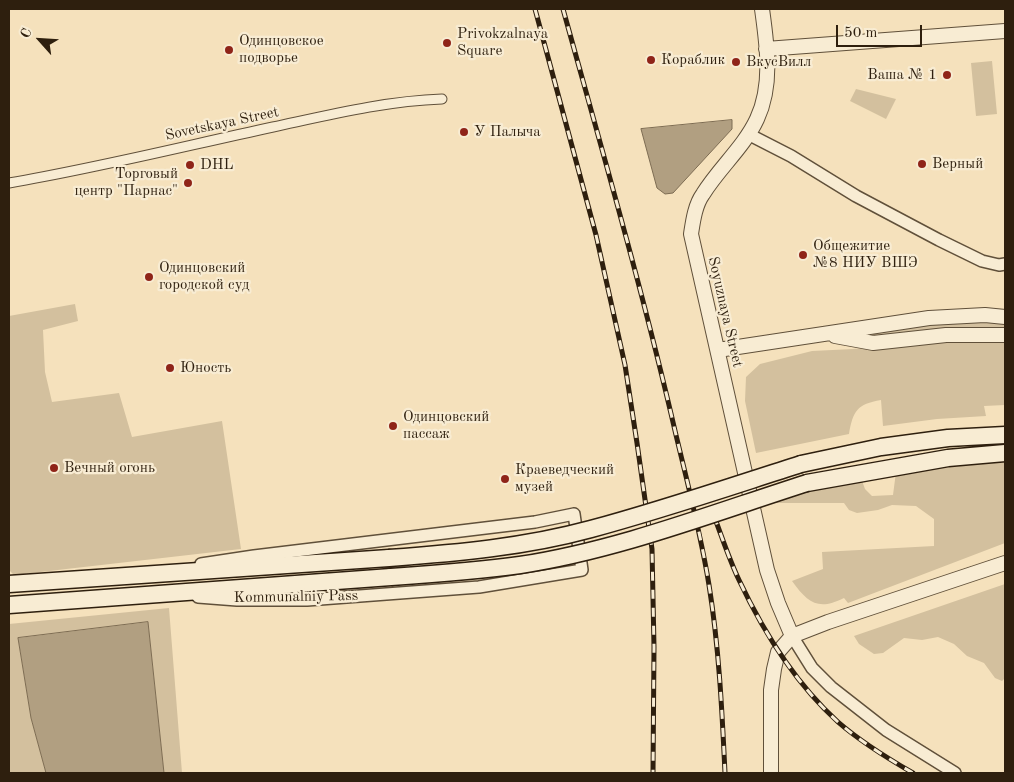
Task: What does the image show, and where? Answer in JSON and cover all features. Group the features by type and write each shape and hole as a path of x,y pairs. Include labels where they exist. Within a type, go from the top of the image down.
{"main road":[{"path":"9,584 457,553 518,545 591,530 801,464 881,447 948,438 1005,435"},
{"path":"175,593 459,572 521,565 644,536 807,483 948,458 1005,453"},
{"name":"Kommunalniy Pass","path":"9,606 175,593"}],"street":[{"name":"Soyuznaya Street","path":"762,9 768,82 757,120 702,194 690,234 767,570 792,636"},
{"path":"766,49 1005,31"},
{"name":"Sovetskaya Street","path":"9,184 328,115 409,100 442,99"},
{"path":"748,134 791,156 856,196 939,240 982,261 999,265 1005,264"},
{"path":"718,350 929,318 985,315 1005,317"},
{"path":"824,334 873,343 946,335 1005,335"},
{"name":"Kommunalniy Pass","path":"175,593 197,597 237,600 307,600 479,587 582,570 574,514 526,523 210,562"},
{"path":"147,574 210,562"},
{"path":"107,598 102,590 108,573 115,570 210,562"},
{"path":"771,773 771,690 774,669 778,652 792,636 1002,563"},
{"path":"174,572 167,576 164,583 168,590 175,593"},
{"path":"792,636 812,668 831,686 886,730 954,773"}],"shaded area":[{"path":"992,61 997,114 976,116 971,63"},
{"path":"856,89 896,99 886,119 850,101"},
{"path":"732,120 732,129 673,193 665,194 657,188 641,129"},
{"path":"75,304 78,321 43,330 45,372 52,402 119,393 132,437 222,421 241,549 14,575 9,570 9,316"},
{"path":"968,321 1005,322 1005,330 875,338 868,333 922,324"},
{"path":"985,340 1005,343 1005,405 984,406 986,416 937,419 883,426 881,400 861,406 852,420 849,434 756,453 745,401 746,377 760,364 812,351"},
{"path":"1005,462 1005,543 848,603 844,598 827,604 814,603 803,595 792,581 823,569 822,552 934,546 934,519 916,506 892,505 878,510 857,513 849,510 844,503 774,503 775,500 812,488 861,478 865,489 872,496 893,495 896,472"},
{"path":"1005,584 1005,678 1002,681 995,678 984,663 967,656 954,644 938,637 922,640 904,638 883,653 874,654 859,644 854,636"},
{"path":"169,608 182,773 164,773 148,622 18,638 31,718 46,773 9,773 9,624"},
{"path":"148,622 164,773 46,773 31,718 18,638"}],"railway":[{"path":"535,9 596,235 625,365 652,549 654,647 653,773"},
{"path":"563,9 636,275 698,529 709,585 718,655 725,773"},
{"path":"714,516 732,564 748,599 781,656 794,673 822,707 838,722 874,749 913,773"}],"place":[{"name":"Privokzalnaya Square","path":"447,43"},
{"name":"Одинцовское подворье","path":"229,50"},
{"name":"Кораблик","path":"651,60"},
{"name":"ВкусВилл","path":"736,62"},
{"name":"Ваша № 1","path":"947,75"},
{"name":"У Палыча","path":"464,132"},
{"name":"Верный","path":"922,164"},
{"name":"DHL","path":"190,165"},
{"name":"Торговый центр \"Парнас\"","path":"188,183"},
{"name":"Общежитие №8 НИУ ВШЭ","path":"803,255"},
{"name":"Одинцовский городской суд","path":"149,277"},
{"name":"Юность","path":"170,368"},
{"name":"Одинцовский пассаж","path":"393,426"},
{"name":"Вечный огонь","path":"54,468"},
{"name":"Краеведческий музей","path":"505,479"}]}
